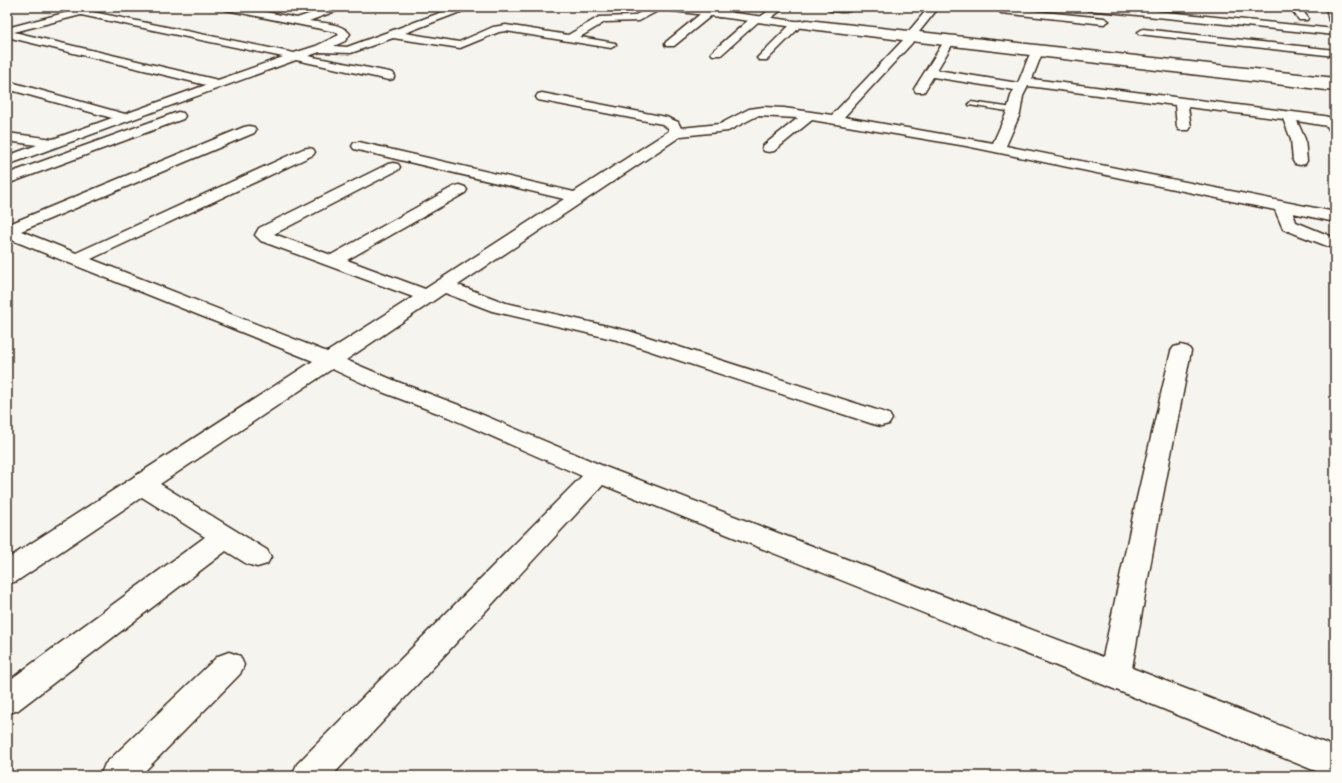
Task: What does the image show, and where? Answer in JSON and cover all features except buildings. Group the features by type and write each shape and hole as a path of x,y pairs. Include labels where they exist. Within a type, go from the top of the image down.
{"street":[{"path":"7,31 100,7"},
{"path":"231,7 339,30 345,34 333,49 307,59"},
{"path":"299,21 338,7"},
{"path":"7,161 219,84 307,59 333,49 393,34 465,7"},
{"path":"570,38 603,19 636,19 660,7"},
{"path":"666,7 759,19 795,26 818,27 1335,88"},
{"path":"722,14 733,7"},
{"path":"717,52 759,19 780,7"},
{"path":"830,7 848,9"},
{"path":"835,119 910,38 934,7"},
{"path":"1069,18 1070,7"},
{"path":"1088,7 1182,12 1262,24 1335,32"},
{"path":"1295,7 1303,18"},
{"path":"1331,7 1333,19"},
{"path":"268,15 286,9"},
{"path":"999,24 1004,9 1104,21"},
{"path":"81,12 389,76"},
{"path":"670,44 708,13"},
{"path":"1256,13 1262,24"},
{"path":"763,58 795,26 813,23 910,38 947,46 1110,64"},
{"path":"393,34 460,45 499,28 611,45"},
{"path":"1143,32 1335,52"},
{"path":"7,34 219,84"},
{"path":"910,38 994,40 1132,59 1335,82"},
{"path":"920,89 947,46"},
{"path":"1132,59 1134,46"},
{"path":"998,148 1035,56"},
{"path":"967,79 973,67"},
{"path":"931,73 967,79 1181,102 1330,121 1333,123 1335,128"},
{"path":"7,85 126,118"},
{"path":"542,97 666,121 673,125 677,132"},
{"path":"1181,102 1184,127"},
{"path":"7,573 677,132 723,128 748,114 762,111 835,119 998,148 1335,217"},
{"path":"7,179 178,116"},
{"path":"769,148 808,116"},
{"path":"1289,116 1298,139 1300,161"},
{"path":"7,231 249,130"},
{"path":"7,137 57,143"},
{"path":"359,146 578,198"},
{"path":"77,259 308,152"},
{"path":"392,167 265,232 264,235 333,261 436,291 517,312 622,335 881,419"},
{"path":"333,261 459,190"},
{"path":"1282,206 1289,225 1335,244"},
{"path":"7,231 329,360 390,387 456,412 599,474 1115,675 1335,763"},
{"path":"1115,675 1147,511 1181,351"},
{"path":"309,776 599,474"},
{"path":"141,484 257,557"},
{"path":"7,700 225,537"},
{"path":"117,776 229,665"}],"lane":[{"path":"971,104 1013,110"}]}
